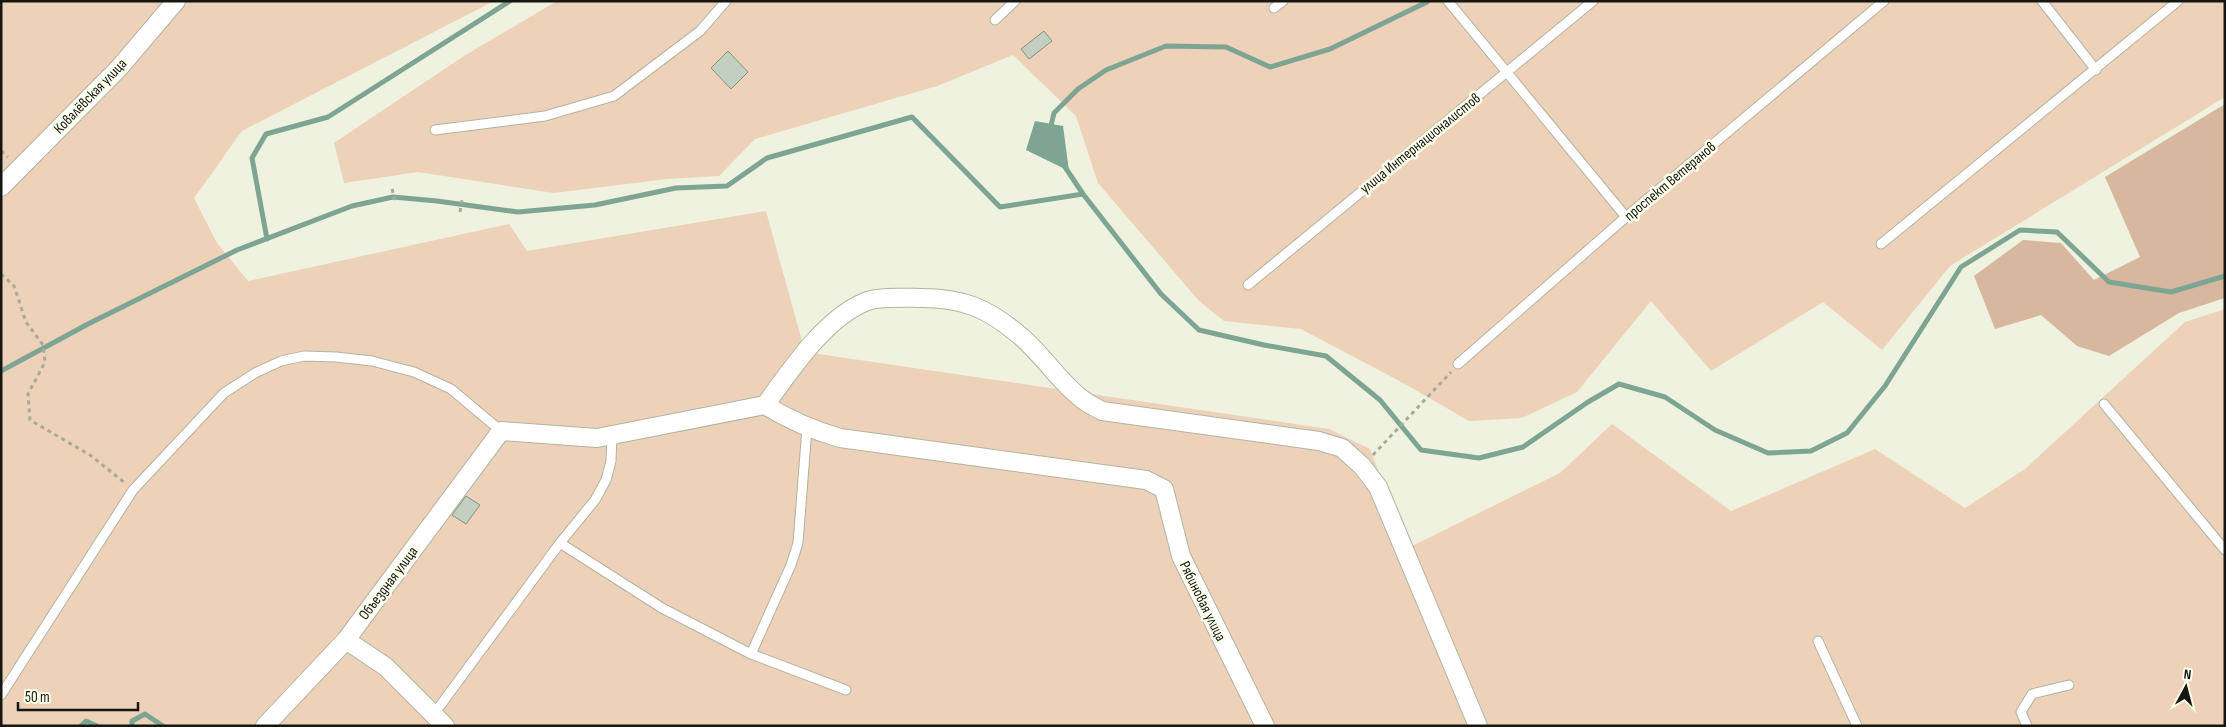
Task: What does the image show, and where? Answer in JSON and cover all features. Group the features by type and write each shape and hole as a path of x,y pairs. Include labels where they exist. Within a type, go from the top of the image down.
{"street":[{"name":"Ковалёвская улица","path":"1,187 119,68 176,1"},
{"path":"501,431 597,438 765,405 798,359 844,314 866,301 948,298 968,303 992,314 1020,335 1081,399 1102,411 1319,441 1342,448 1362,466 1378,487 1478,726"},
{"path":"765,405 788,420 807,428"},
{"name":"Рябиновая улица","path":"807,428 840,438 1146,480 1164,489 1181,556 1265,726"},
{"name":"Объездная улица","path":"265,726 346,640 501,431"},
{"path":"346,640 386,667 440,720"}],"lane":[{"path":"435,130 545,116 614,96 700,30 726,1"},
{"path":"995,20 1015,1"},
{"path":"1274,8 1283,1"},
{"path":"1448,1 1626,217"},
{"name":"улица Интернационалистов","path":"1248,285 1593,1"},
{"name":"проспект Ветеранов","path":"1458,364 1626,217 1884,1"},
{"path":"2042,1 2096,70"},
{"path":"1881,244 2178,1"},
{"path":"1,695 133,490 224,393 255,373 281,361 304,356 336,356 372,361 414,372 451,389 501,431"},
{"path":"2104,404 2225,550"},
{"path":"750,654 791,565 798,543 807,428"},
{"path":"440,720 560,543 595,500 606,480 611,461 612,435"},
{"path":"560,543 662,608 750,654 846,690"},
{"path":"1818,641 1857,726"},
{"path":"2027,726 2021,712 2032,694 2069,685"}],"path":[{"path":"392,189 395,200"},
{"path":"460,212 462,200"},
{"path":"1,274 14,286 26,322 43,345 46,362 28,394 30,420 90,455 133,490"},
{"path":"1362,466 1405,423 1458,364"}],"shaded area":[{"path":"1,1 494,1 242,131 194,198 217,243 248,281 509,224 527,251 766,211 805,352 1329,429 1370,449 1408,548 1560,473 1612,424 1731,511 1875,449 1965,508 2025,469 2185,322 2225,309 2225,726 1,726"},
{"path":"557,1 2225,1 2225,97 1950,266 1882,350 1823,302 1711,371 1651,301 1577,392 1522,418 1469,421 1405,384 1301,329 1224,321 1199,301 1098,183 1076,116 1013,55 937,86 755,139 719,176 667,179 554,193 418,172 344,183 334,143 464,56"},
{"path":"2225,104 2225,298 2179,313 2109,356 2077,346 2041,315 1995,329 1974,276 2023,240 2061,243 2094,280 2140,257 2105,177"},
{"path":"1035,121 1063,126 1069,171 1026,150"}],"building":[{"path":"1044,31 1052,41 1029,59 1021,49"},
{"path":"728,51 748,72 731,89 711,68"},
{"path":"466,496 480,505 466,524 452,515"}],"waterway":[{"path":"267,239 252,158 266,134 328,117 510,1"},
{"path":"1050,130 1054,113 1078,89 1106,70 1166,46 1226,47 1270,67 1330,49 1427,2"},
{"path":"1,371 88,324 237,250 352,206 393,197 518,212 595,205 676,188 727,186 767,158 912,117 1000,207 1083,194 1161,294 1199,330 1264,345 1326,356 1380,400 1421,450 1479,458 1523,447 1588,402 1619,384 1665,397 1715,430 1768,453 1811,451 1847,433 1885,386 1961,267 2020,230 2057,232 2109,282 2171,292 2225,276"},
{"path":"1063,164 1083,194"},
{"path":"132,726 132,721 145,714 163,726"},
{"path":"81,726 86,721 97,726"}]}
